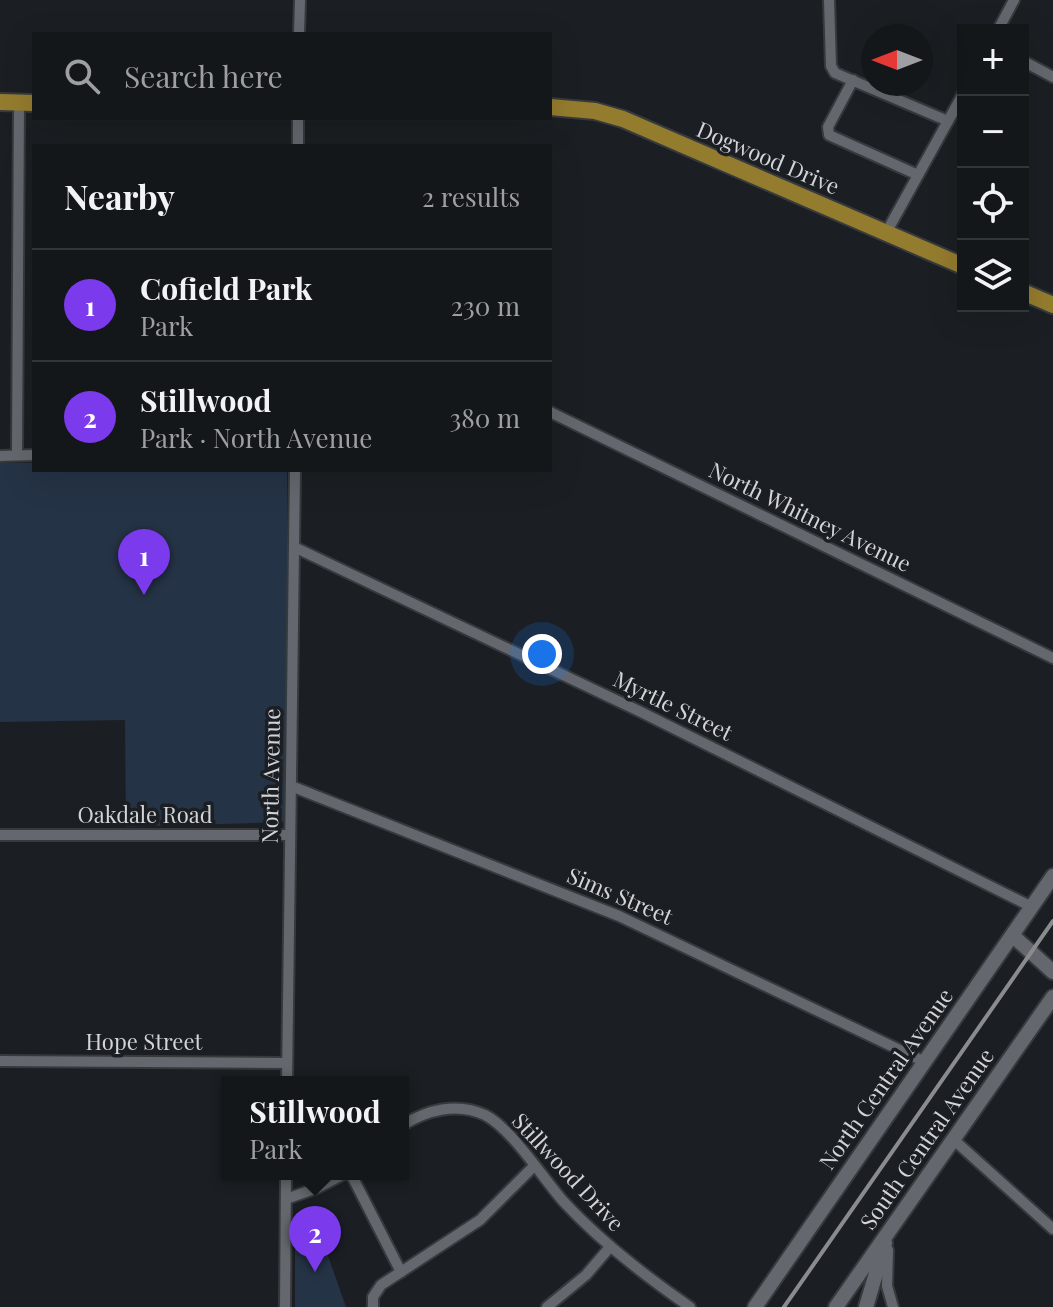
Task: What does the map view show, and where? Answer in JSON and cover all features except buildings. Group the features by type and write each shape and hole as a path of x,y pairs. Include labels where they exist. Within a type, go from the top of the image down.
{"main road":[{"path":"0,102 26,103"},
{"name":"Dogwood Drive","path":"552,107 595,111 623,119 957,263"},
{"path":"1029,295 1053,305"},
{"name":"North Central Avenue","path":"755,1307 1053,876"},
{"path":"1013,936 1053,972"},
{"name":"South Central Avenue","path":"836,1307 1053,997"},
{"path":"866,1307 889,1232"}],"street":[{"path":"299,32 300,0"},
{"path":"829,0 831,66 835,73 948,121"},
{"path":"1001,24 1014,0"},
{"path":"1029,64 1053,77"},
{"path":"853,80 828,127 829,135 918,175"},
{"path":"886,233 962,96"},
{"path":"17,455 26,103"},
{"path":"298,120 298,144"},
{"name":"North Whitney Avenue","path":"552,413 1053,658"},
{"path":"0,456 32,455"},
{"name":"North Avenue","path":"287,1076 295,472"},
{"name":"Myrtle Street","path":"294,547 641,712 1032,907"},
{"name":"Sims Street","path":"291,786 619,916 925,1062"},
{"name":"Oakdale Road","path":"0,835 290,835"},
{"name":"Hope Street","path":"0,1061 287,1063"},
{"name":"Stillwood Drive","path":"409,1121 438,1109 463,1109 499,1124 564,1202 610,1247 690,1307"},
{"path":"954,1140 1053,1229"},
{"path":"373,1307 373,1297 381,1285 480,1220 534,1166"},
{"path":"285,1307 286,1180"},
{"path":"286,1199 332,1180"},
{"path":"354,1180 401,1272"},
{"path":"889,1232 887,1286 893,1307"},
{"path":"547,1307 586,1275 610,1247"}],"shaded area":[{"path":"0,463 32,463 32,472 287,472 288,822 126,827 125,720 0,722"},
{"path":"321,1236 346,1307 295,1307 295,1237"}],"railway":[{"path":"784,1307 1053,921"}],"place":[{"name":"Cofield Park","path":"144,595"},
{"name":"Stillwood","path":"315,1272"}]}
